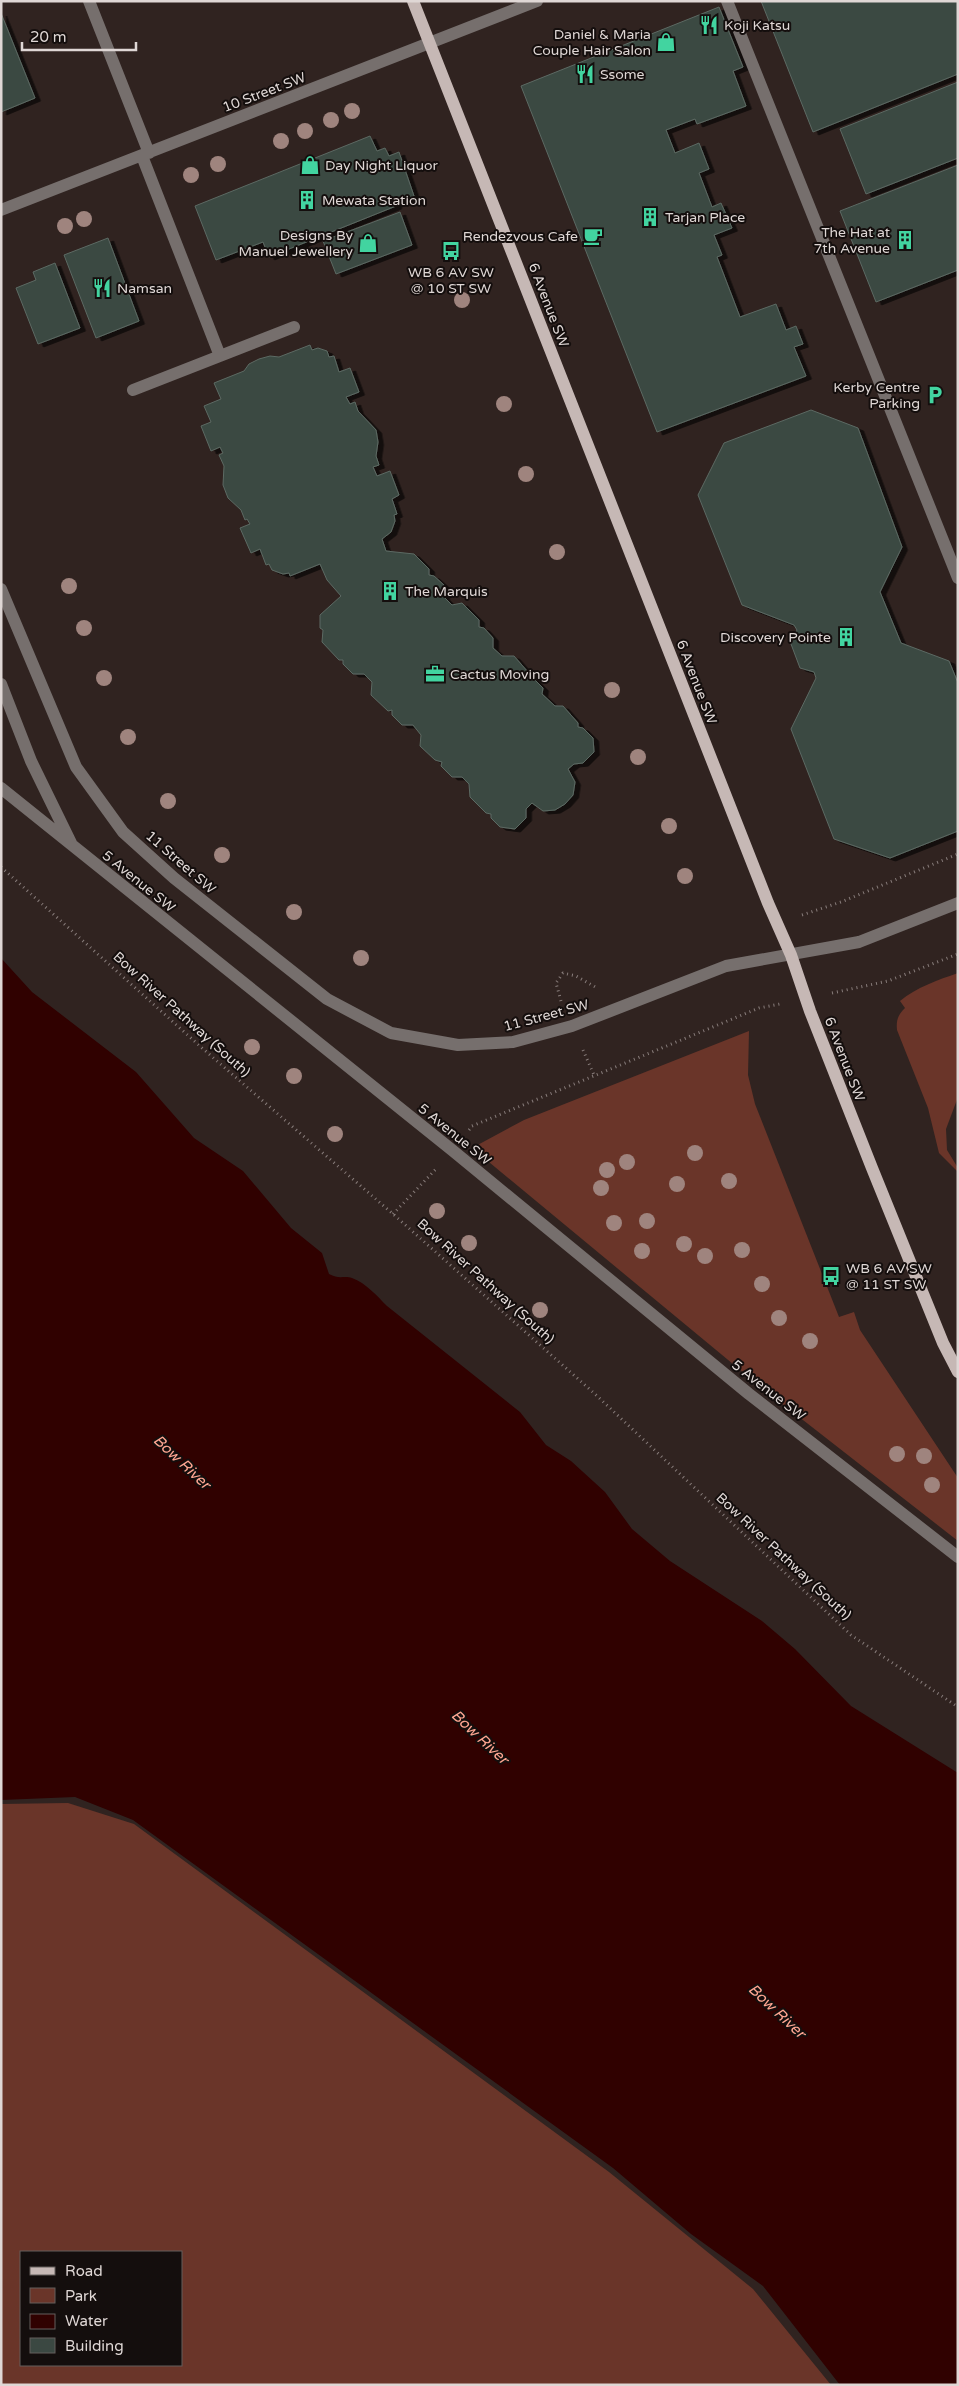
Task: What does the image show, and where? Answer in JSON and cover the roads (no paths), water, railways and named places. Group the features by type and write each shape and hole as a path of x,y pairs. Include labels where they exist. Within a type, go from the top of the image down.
{"main road":[{"name":"6 Avenue SW","path":"413,1 768,903 791,955 810,1011 872,1168 943,1343 958,1372"}],"street":[{"path":"89,1 220,356"},
{"name":"10 Street SW","path":"1,210 537,1"},
{"path":"727,1 958,578"},
{"path":"133,390 294,327"},
{"name":"11 Street SW","path":"1,590 76,767 123,832 174,878 327,1000 390,1033 458,1045 514,1042 572,1026 726,966 859,942 958,903"},
{"name":"5 Avenue SW","path":"1,684 31,761 73,848 452,1150 749,1394 958,1557"},
{"path":"1,788 73,848"}],"water":[{"name":"Bow River","path":"1,958 32,992 136,1072 194,1138 243,1171 291,1228 322,1253 329,1274 336,1277 349,1277 362,1283 387,1306 520,1412 546,1445 571,1461 605,1492 632,1529 670,1561 762,1621 795,1649 851,1706 958,1773 958,2385 840,2385 763,2286 691,2234 613,2168 133,1820 75,1797 1,1800"}],"place":[{"name":"Koji Katsu","path":"709,25"},
{"name":"Daniel & Maria Couple Hair Salon","path":"666,42"},
{"name":"Ssome","path":"585,74"},
{"name":"Day Night Liquor","path":"310,165"},
{"name":"Mewata Station","path":"307,200"},
{"name":"Tarjan Place","path":"650,217"},
{"name":"Rendezvous Cafe","path":"593,236"},
{"name":"The Hat at 7th Avenue","path":"905,240"},
{"name":"Designs By Manuel Jewellery","path":"368,243"},
{"name":"WB 6 AV SW @ 10 ST SW","path":"451,251"},
{"name":"Namsan","path":"102,288"},
{"name":"Kerby Centre Parking","path":"935,395"},
{"name":"The Marquis","path":"390,591"},
{"name":"Discovery Pointe","path":"846,637"},
{"name":"Cactus Moving","path":"435,674"},
{"name":"WB 6 AV SW @ 11 ST SW","path":"831,1276"}]}
